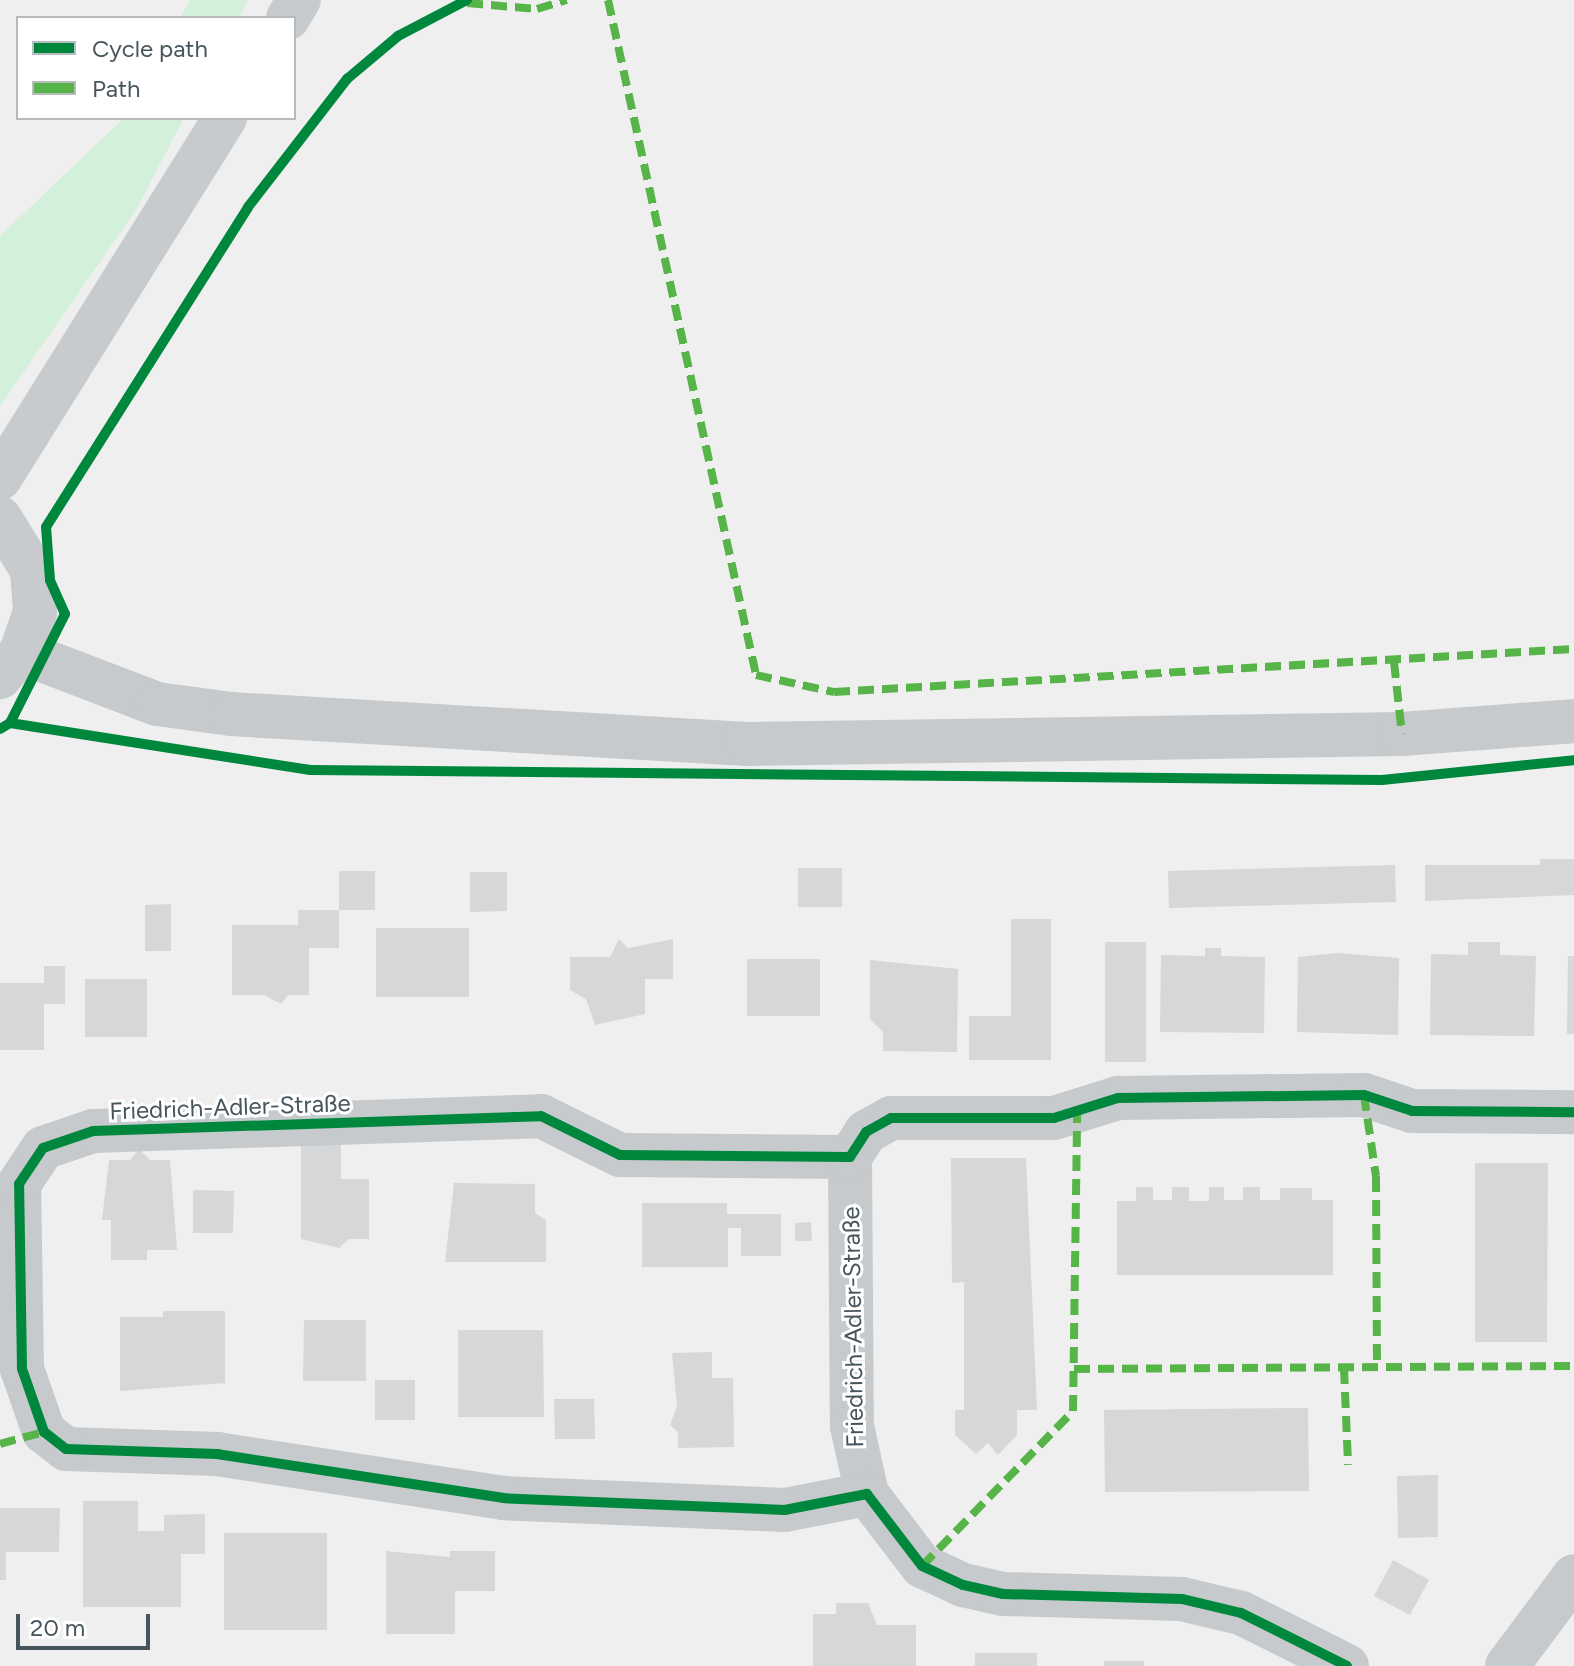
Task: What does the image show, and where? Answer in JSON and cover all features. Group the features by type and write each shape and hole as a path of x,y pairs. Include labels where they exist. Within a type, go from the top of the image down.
{"main road":[{"path":"0,478 224,120"},
{"path":"0,518 32,570 35,612 11,664"}],"street":[{"path":"11,664 157,704 216,712 747,744 1402,734 1574,721"},
{"path":"850,1157 866,1132 891,1118 1054,1118 1118,1098 1364,1095 1412,1111 1574,1112"},
{"name":"Friedrich-Adler-Straße","path":"867,1494 785,1510 504,1498 218,1454 66,1449 44,1432 22,1369 19,1184 43,1148 65,1138 541,1116 620,1155 850,1157 852,1426 867,1494 922,1566 963,1585 1003,1594 1182,1599 1241,1613 1347,1666"},
{"path":"1507,1666 1574,1576"}],"green space":[{"path":"190,0 248,0 240,16 181,16"},
{"path":"122,120 183,120 136,210 0,406 0,236"}],"building":[{"path":"1540,859 1574,859 1574,895 1425,901 1425,865 1540,865"},
{"path":"1395,865 1396,902 1169,908 1168,871"},
{"path":"798,868 842,868 842,907 798,907"},
{"path":"339,871 375,871 375,910 339,910"},
{"path":"470,872 507,872 507,911 470,912"},
{"path":"171,904 171,951 145,951 145,905"},
{"path":"298,910 339,910 339,948 309,948 309,995 288,995 281,1004 264,995 232,995 232,925 298,925"},
{"path":"1011,919 1051,919 1051,1060 969,1060 969,1016 1011,1016"},
{"path":"376,928 469,928 469,997 376,997"},
{"path":"619,939 628,948 673,939 673,979 645,979 645,1014 595,1025 586,999 570,990 570,957 610,957"},
{"path":"1105,942 1146,942 1146,1062 1105,1062"},
{"path":"1468,942 1500,942 1500,955 1536,956 1534,1036 1430,1035 1431,954 1468,955"},
{"path":"1205,948 1221,948 1221,956 1265,957 1264,1033 1160,1032 1161,955 1205,956"},
{"path":"1338,953 1399,958 1398,1035 1297,1032 1298,957"},
{"path":"1568,956 1574,956 1574,1034 1567,1034"},
{"path":"747,959 820,959 820,1016 747,1016"},
{"path":"870,960 958,969 957,1052 883,1051 883,1032 870,1019"},
{"path":"44,966 65,966 65,1004 44,1004 44,1050 0,1050 0,983 44,983"},
{"path":"85,979 147,979 147,1037 85,1037"},
{"path":"301,1139 341,1139 341,1179 369,1179 369,1239 349,1239 339,1248 301,1239"},
{"path":"139,1149 150,1160 170,1160 177,1250 147,1250 147,1260 111,1260 111,1220 102,1220 109,1160 130,1160"},
{"path":"951,1158 1026,1158 1037,1410 1017,1410 1017,1435 998,1455 988,1443 976,1454 955,1435 955,1410 964,1410 964,1282 952,1283"},
{"path":"1475,1163 1548,1163 1547,1342 1475,1342"},
{"path":"454,1183 535,1184 535,1213 546,1220 546,1262 445,1262"},
{"path":"1136,1187 1153,1187 1153,1200 1172,1200 1172,1187 1189,1187 1189,1201 1209,1201 1209,1187 1224,1187 1224,1200 1243,1200 1243,1187 1260,1187 1260,1200 1280,1200 1280,1188 1312,1188 1312,1200 1333,1200 1333,1275 1117,1275 1117,1201 1136,1201"},
{"path":"193,1190 234,1191 233,1233 193,1233"},
{"path":"642,1203 727,1203 727,1214 781,1214 781,1256 741,1256 741,1228 728,1228 728,1267 642,1267"},
{"path":"811,1222 812,1241 795,1241 795,1223"},
{"path":"163,1311 225,1311 225,1383 120,1391 120,1317 163,1317"},
{"path":"304,1320 366,1320 366,1381 303,1381"},
{"path":"458,1330 543,1330 544,1417 458,1417"},
{"path":"712,1352 712,1378 733,1378 734,1447 678,1448 678,1432 670,1425 677,1406 672,1353"},
{"path":"375,1380 415,1380 415,1420 375,1420"},
{"path":"554,1399 594,1399 595,1439 555,1439"},
{"path":"1308,1408 1309,1491 1105,1492 1104,1410"},
{"path":"1438,1475 1438,1537 1398,1538 1397,1476"},
{"path":"83,1501 138,1501 138,1531 164,1531 164,1515 205,1514 205,1554 181,1554 181,1607 83,1607"},
{"path":"0,1508 60,1508 59,1552 6,1552 6,1580 0,1580"},
{"path":"224,1533 327,1533 327,1630 224,1630"},
{"path":"386,1551 450,1557 450,1551 495,1551 495,1591 455,1591 455,1634 386,1634"},
{"path":"1393,1560 1429,1580 1410,1615 1374,1596"},
{"path":"836,1603 868,1603 877,1625 916,1625 916,1666 813,1666 813,1614 836,1614"},
{"path":"975,1653 1037,1653 1037,1666 975,1666"},
{"path":"1104,1661 1144,1661 1144,1666 1104,1666"}],"marked path":[{"path":"467,3 537,9 567,0"},
{"path":"608,0 756,675 834,692 1574,649"},
{"path":"1394,662 1402,734"},
{"path":"1364,1095 1376,1176 1377,1368"},
{"path":"922,1566 1073,1411 1077,1111"},
{"path":"1074,1369 1574,1366"},
{"path":"1344,1368 1348,1465"},
{"path":"0,1444 44,1432"}],"cycle path":[{"path":"0,729 10,723 65,614 50,580 46,527 248,207 347,79 398,36 467,0"},
{"path":"10,723 310,770 1382,780 1574,760"},
{"path":"1347,1666 1241,1613 1182,1599 1003,1594 963,1585 922,1566 867,1494 785,1510 504,1498 218,1454 66,1449 44,1432 22,1369 19,1184 43,1148 93,1131 541,1116 620,1155 850,1157 866,1132 891,1118 1054,1118 1118,1098 1364,1095 1412,1111 1574,1112"}]}
